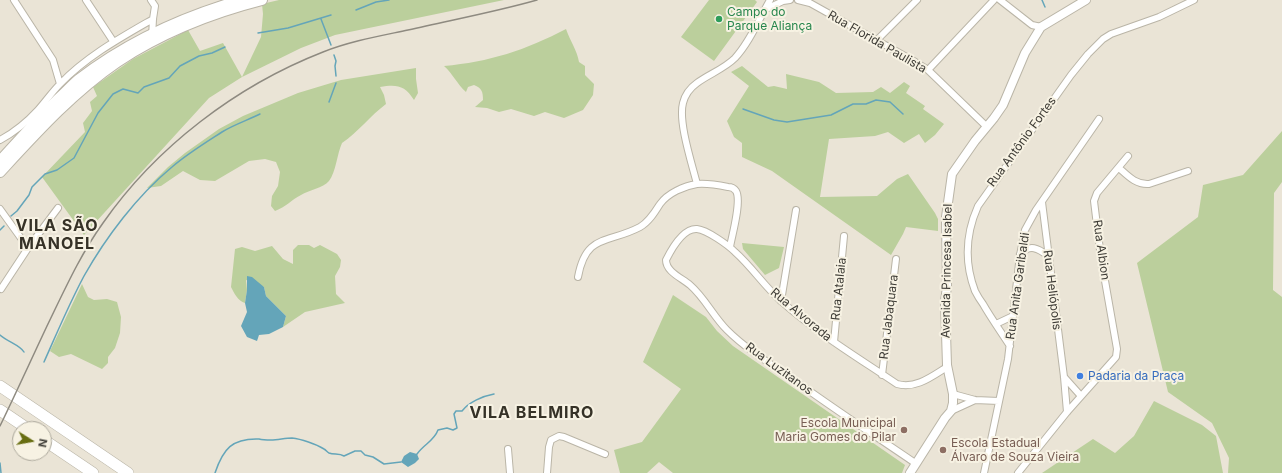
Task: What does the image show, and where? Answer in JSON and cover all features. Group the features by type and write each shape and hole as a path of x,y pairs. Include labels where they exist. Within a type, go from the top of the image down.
{"highway":[{"path":"152,38 167,26 210,9 240,0"},
{"path":"0,172 14,151 50,107 78,80 117,53 190,24 262,0"},
{"path":"0,161 14,151"},
{"path":"0,386 128,473"},
{"path":"0,410 16,421"},
{"path":"52,445 93,473"}],"main road":[{"name":"Avenida Princesa Isabel","path":"910,473 951,411 953,403 953,394 947,367 945,339 946,217 952,174 1003,105 1025,53 1041,27 1075,3 1086,0"},
{"name":"Avenida Princesa Isabel","path":"1075,3 1092,0"}],"street":[{"path":"14,0 53,60 60,84"},
{"path":"86,0 114,41"},
{"path":"151,0 156,6"},
{"path":"152,38 153,19 158,0"},
{"path":"697,184 683,126 681,112 683,102 695,84 734,58 742,48 770,0"},
{"path":"764,10 783,1 790,0"},
{"name":"Rua Florida Paulista","path":"798,0 810,3 928,70 986,126"},
{"path":"877,40 917,0"},
{"path":"928,70 994,0"},
{"path":"1000,0 1032,24 1041,27"},
{"path":"1008,0 1012,9"},
{"path":"1184,5 1189,0"},
{"name":"Rua Antônio Fortes","path":"1010,346 975,291 969,268 968,245 972,219 984,194 1071,75 1103,39 1111,34 1159,17 1194,0"},
{"path":"14,151 0,140 23,124 38,110 60,84 96,53 153,19"},
{"name":"Rua Anita Garibaldi","path":"984,473 1010,346 1020,255 1025,230 1036,210 1099,119"},
{"name":"Rua Albion","path":"1081,396 1114,361 1117,355 1101,258 1094,201 1097,193 1128,156"},
{"path":"1118,168 1138,184 1143,185 1188,171"},
{"path":"578,277 582,261 588,250 599,242 642,226 650,219 664,199 672,193 697,184 728,186 736,191 737,212 730,247"},
{"name":"Rua Heliópolis","path":"1042,202 1067,412"},
{"path":"1,289 28,248 58,208"},
{"path":"0,209 28,248"},
{"path":"781,301 796,210"},
{"name":"Rua Alvorada","path":"670,253 682,236 689,230 701,230 730,247 749,265 781,301 834,342 897,384 903,386 913,385 930,378 947,367"},
{"name":"Rua Atalaia","path":"834,342 844,236"},
{"path":"1020,255 1032,247 1039,249 1048,256"},
{"name":"Rua Luzitanos","path":"670,253 666,260 668,267 673,273 690,285 700,295 727,330 763,359 915,464"},
{"name":"Rua Jabaquara","path":"882,375 896,259"},
{"path":"996,324 1013,316"},
{"path":"1018,473 1081,396 1064,377"},
{"path":"953,394 975,400 999,401"},
{"path":"951,411 975,400"},
{"path":"547,473 551,440 558,436 564,437 605,454"},
{"path":"508,449 510,473"}],"green space":[{"path":"279,0 504,0 335,35 301,48 242,77 261,37 263,14 262,4"},
{"name":"Campo do Parque Aliança","path":"709,0 755,0 757,2 714,61 681,37"},
{"path":"566,29 577,53 579,62 585,66 585,75 594,84 593,95 583,110 564,118 545,112 534,116 511,109 499,112 487,108 475,107 483,100 480,89 474,85 468,87 466,92 444,66 461,64 507,54 522,49"},
{"path":"188,30 200,51 223,43 242,77 209,98 84,235 42,177 85,132 83,123 92,111 90,102 97,96 93,87 133,59"},
{"path":"742,66 768,87 774,86 787,89 786,74 819,82 836,93 873,92 881,87 890,93 904,82 910,86 906,93 925,106 923,109 944,124 935,135 925,143 919,134 904,143 888,132 875,136 829,139 820,197 877,196 897,179 908,174 935,213 938,219 938,231 906,227 891,255 772,171 742,157 742,143 734,137 727,121 749,86 731,72"},
{"path":"416,68 418,93 414,100 407,91 400,87 380,87 386,104 342,143 329,181 304,193 275,211 271,206 272,196 278,186 280,172 276,162 265,159 249,161 215,181 200,180 183,171 161,186 147,188 168,167 185,153 219,129 243,116 298,93 341,80"},
{"path":"1282,131 1282,182 1274,193 1273,290 1282,297 1282,473 1228,473 1229,458 1212,423 1168,392 1137,263 1198,217 1203,185 1243,175"},
{"path":"742,243 784,247 779,268 765,275 743,249"},
{"path":"298,245 309,245 314,248 320,245 337,254 341,260 340,267 335,276 336,294 345,303 305,312 283,327 286,316 266,296 264,287 246,280 247,290 245,303 238,299 231,287 235,249 242,247 255,251 272,246 283,259 293,264 293,250"},
{"path":"82,284 88,297 94,300 107,299 117,302 121,317 120,333 115,348 108,357 108,363 102,369 71,354 59,357 50,351"},
{"path":"673,295 706,317 717,331 733,346 905,465 902,473 673,473 659,462 647,473 620,473 614,450 642,442 681,389 643,362"},
{"path":"1154,401 1202,425 1216,436 1223,473 1042,473 1093,439 1115,453 1134,436"}],"water":[{"path":"247,276 252,277 264,287 266,296 286,316 283,327 269,334 259,335 257,341 247,337 241,326 247,312 245,303"},
{"path":"410,452 417,454 419,459 408,467 401,462 404,456"}],"waterway":[{"path":"356,10 376,2 389,0"},
{"path":"1042,0 1045,7"},
{"path":"258,33 288,28 331,15"},
{"path":"321,19 331,45"},
{"path":"11,216 17,211 29,195 32,187 45,174 57,170 74,158 98,113 113,94 123,89 138,93 144,87 169,78 180,66 199,56 212,53 225,47"},
{"path":"334,55 336,61 336,76"},
{"path":"329,102 336,83"},
{"path":"743,109 774,120 787,122 831,115 853,104 866,104 876,100 890,102 903,114"},
{"path":"44,362 84,276 112,232 135,204 159,178 190,153 226,129 260,114"},
{"path":"0,230 4,226"},
{"path":"0,335 20,347 24,352"},
{"path":"417,454 434,437 438,430 447,428 453,430 457,428 454,414 456,411 462,411 476,400 494,394"},
{"path":"215,473 225,451 235,443 250,439 300,439 321,447 331,454 344,456 355,451 361,451 365,455 373,457 384,464 401,462"},
{"path":"0,463 1,473"}],"railway":[{"path":"0,426 66,286 95,235 124,195 148,169 173,144 200,122 259,82 291,66 334,48 366,39 537,0"}],"place":[{"name":"Campo do Parque Aliança","path":"719,19"},
{"name":"Padaria da Praça","path":"1080,376"},
{"name":"Escola Municipal Maria Gomes do Pilar","path":"904,430"},
{"name":"Escola Estadual Álvaro de Souza Vieira","path":"943,450"}],"district":[{"name":"VILA SÃO MANOEL","path":"57,235"},
{"name":"VILA BELMIRO","path":"532,413"}]}
